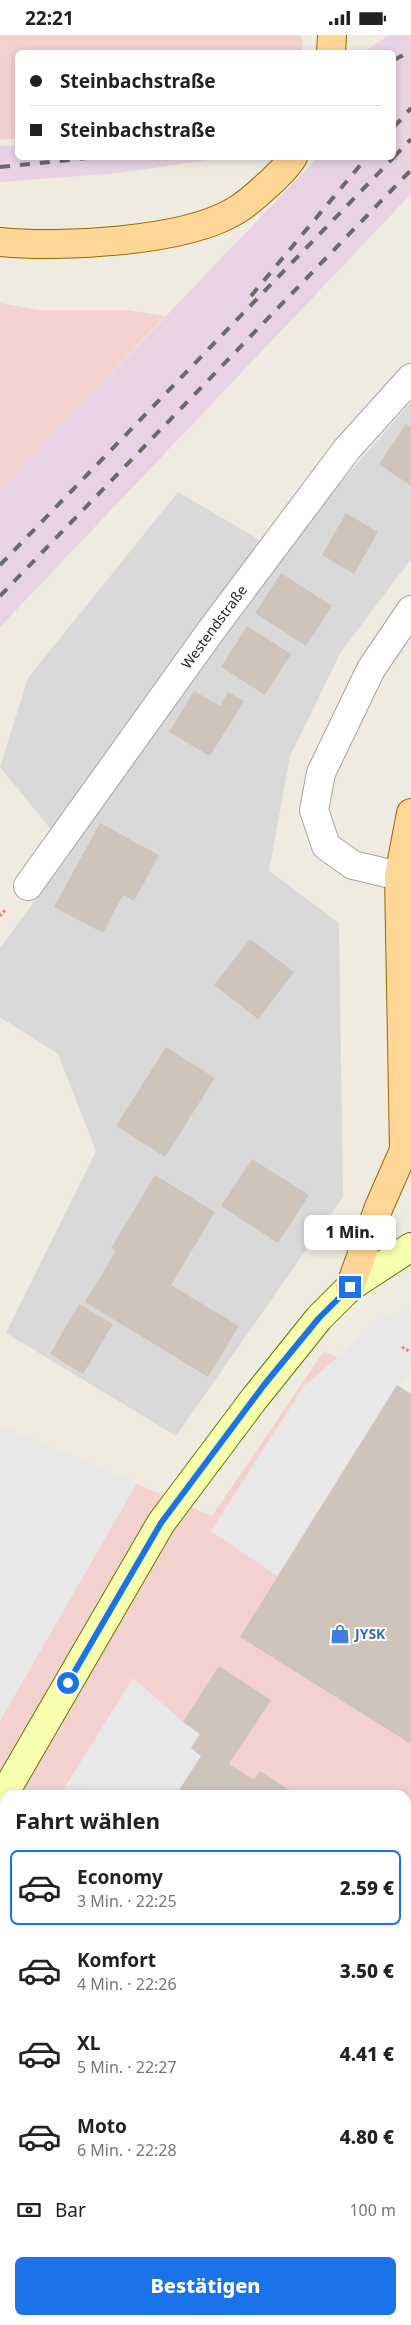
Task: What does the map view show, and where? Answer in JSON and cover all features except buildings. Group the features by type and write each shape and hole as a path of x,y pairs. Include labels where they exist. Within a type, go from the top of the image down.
{"main road":[{"path":"331,50 332,35"},
{"path":"0,242 22,245 111,241 164,234 203,224 234,212 259,193 291,160"},
{"path":"350,1287 379,1207 407,1158 407,1048 399,876 411,813"}],"street":[{"name":"Westendstraße","path":"28,885 210,632 346,449 411,378"},
{"path":"399,876 353,865 326,846 314,810 321,773 371,669 411,610"},
{"path":"6,1790 161,1523 271,1377 319,1318 350,1287 411,1247"}],"path":[{"path":"402,1347 411,1352"}],"shaded area":[{"path":"0,35 299,35 303,41 302,50 15,50 15,138 0,139"},
{"path":"389,35 411,35 411,194 0,627 0,490 315,160 396,160 396,50 367,50"},
{"path":"0,146 15,146 15,160 207,160 120,173 0,182"},
{"path":"0,303 38,310 128,310 165,316 0,490"},
{"path":"411,402 411,559 341,652 290,756 269,871 339,923 343,1197 176,1436 6,1333 96,1151 58,1054 0,1017 0,948 70,853 0,767 28,678 178,492 280,552"},
{"path":"411,1309 411,1371 397,1385 277,1576 211,1531 304,1386 384,1317"},
{"path":"324,1351 397,1385 411,1394 411,1790 0,1790 0,1426 212,1516"},
{"path":"0,1426 137,1483 0,1721"},
{"path":"133,1678 183,1722 200,1734 191,1748 201,1756 179,1790 63,1790"}],"railway":[{"path":"396,59 411,51"},
{"path":"396,125 411,108"},
{"path":"396,155 411,139"},
{"path":"0,167 69,160"},
{"path":"251,296 364,160"},
{"path":"0,565 391,160"},
{"path":"0,596 411,170"}],"place":[{"name":"JYSK","path":"340,1634"}],"route":[{"path":"68,1683 161,1523 264,1385 319,1318 350,1287"}]}
